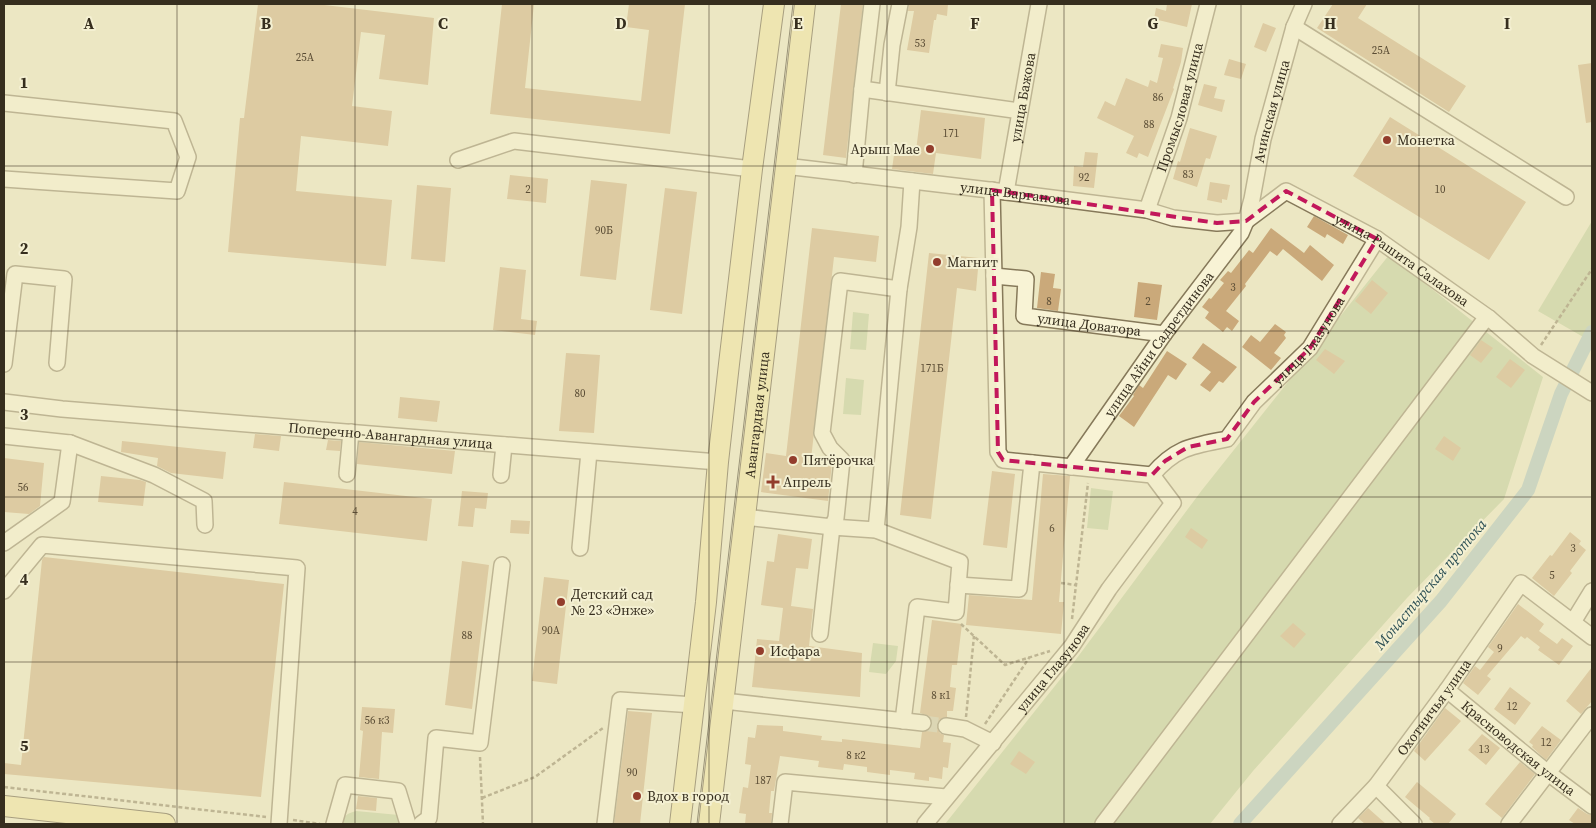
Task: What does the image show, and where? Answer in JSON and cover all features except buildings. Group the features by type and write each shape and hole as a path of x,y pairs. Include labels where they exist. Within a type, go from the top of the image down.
{"main road":[{"path":"680,824 706,602 718,462 752,169 774,4"},
{"name":"Авангардная улица","path":"709,824 805,4"},
{"path":"4,806 112,822 164,824"}],"street":[{"path":"854,175 872,4"},
{"path":"887,93 892,46 900,4"},
{"name":"улица Бажова","path":"1032,463 1003,460 998,452 994,276 999,191 1020,111 1039,4"},
{"name":"Промысловая улица","path":"1147,210 1178,118 1208,4"},
{"name":"Ачинская улица","path":"1246,221 1252,200 1265,131 1294,27 1304,4"},
{"path":"1294,27 1566,197"},
{"path":"862,89 1020,111"},
{"path":"4,103 174,121 188,157 178,191 4,179"},
{"path":"458,160 514,141 752,169"},
{"name":"улица Варганова","path":"785,166 1147,210 1173,218 1217,223 1246,221"},
{"path":"876,530 899,289 909,227 912,181"},
{"name":"улица Рашита Салахова","path":"1246,221 1286,190 1378,239 1489,318 1533,356 1589,390"},
{"name":"улица Айни Садретдинова","path":"1071,467 1164,334 1232,245 1246,221"},
{"name":"улица Глазунова","path":"925,824 1072,646 1109,588 1173,503 1152,475 1165,461 1188,447 1227,439 1254,402 1310,348 1378,239"},
{"path":"4,364 15,274 64,279 57,363"},
{"name":"улица Доватора","path":"994,276 1026,279 1024,316 1164,334"},
{"path":"820,634 832,527 836,518 842,460 830,448 822,433 840,281 899,289"},
{"path":"1103,824 1483,322 1489,318"},
{"name":"Поперечно-Авангардная улица","path":"4,402 62,409 504,445 546,442 589,452 606,447 718,462"},
{"path":"346,474 352,432"},
{"path":"4,436 70,443 154,475 204,501 205,524"},
{"path":"4,543 62,502 70,443"},
{"path":"502,475 504,445"},
{"path":"580,548 589,452"},
{"path":"958,585 1019,589 1032,463 1152,475"},
{"path":"745,517 876,530 960,562 956,612 917,607 903,721"},
{"path":"4,591 42,545 297,568 280,822"},
{"path":"421,824 429,818 436,738 480,742 502,565"},
{"name":"Охотничья улица","path":"1340,824 1376,786 1447,690 1521,583 1573,622"},
{"path":"1592,591 1573,622 1592,637"},
{"name":"Красноводская улица","path":"1447,690 1548,773 1592,806"},
{"path":"605,824 620,700 694,706"},
{"path":"724,701 923,723"},
{"path":"1509,824 1592,715"},
{"path":"946,726 971,732 993,743"},
{"path":"780,824 785,782 946,797"},
{"path":"334,824 345,785 398,791 408,824"},
{"path":"1376,786 1414,824"}],"path":[{"path":"1533,356 1592,269"},
{"path":"1072,620 1090,469"},
{"path":"1061,584 1076,585"},
{"path":"947,611 1005,665 1053,650"},
{"path":"971,732 974,636"},
{"path":"971,732 1030,657"},
{"path":"482,798 535,777 618,717"},
{"path":"480,742 483,824"},
{"path":"4,787 280,822 326,824"}],"highlighted area":[{"path":"992,190 1217,223 1246,221 1286,191 1377,239 1310,348 1254,402 1227,439 1188,447 1165,461 1152,475 1003,460 998,452"}],"green space":[{"path":"1592,221 1592,342 1538,311"},
{"path":"1389,255 1543,377 1504,499 1407,598 1253,771 1210,824 945,824 1074,662 1202,490"},
{"path":"853,312 869,314 866,350 850,349"},
{"path":"846,378 864,380 861,415 843,414"},
{"path":"1091,488 1113,491 1108,530 1087,528"},
{"path":"873,643 898,646 896,661 886,674 869,672"},
{"path":"356,811 399,815 402,824 344,824 345,816"}],"waterway":[{"name":"Монастырская протока","path":"1240,824 1441,601 1528,490 1561,394 1592,332"}],"tunnel":[{"path":"923,723 946,726"}],"tram line":[{"path":"697,824 793,4"}],"place":[{"name":"Монетка","path":"1387,140"},
{"name":"Арыш Мае","path":"930,149"},
{"name":"Магнит","path":"937,262"},
{"name":"Пятёрочка","path":"793,460"},
{"name":"Апрель","path":"773,482"},
{"name":"Детский сад № 23 «Энже»","path":"561,602"},
{"name":"Исфара","path":"760,651"},
{"name":"Вдох в город","path":"637,796"}]}
